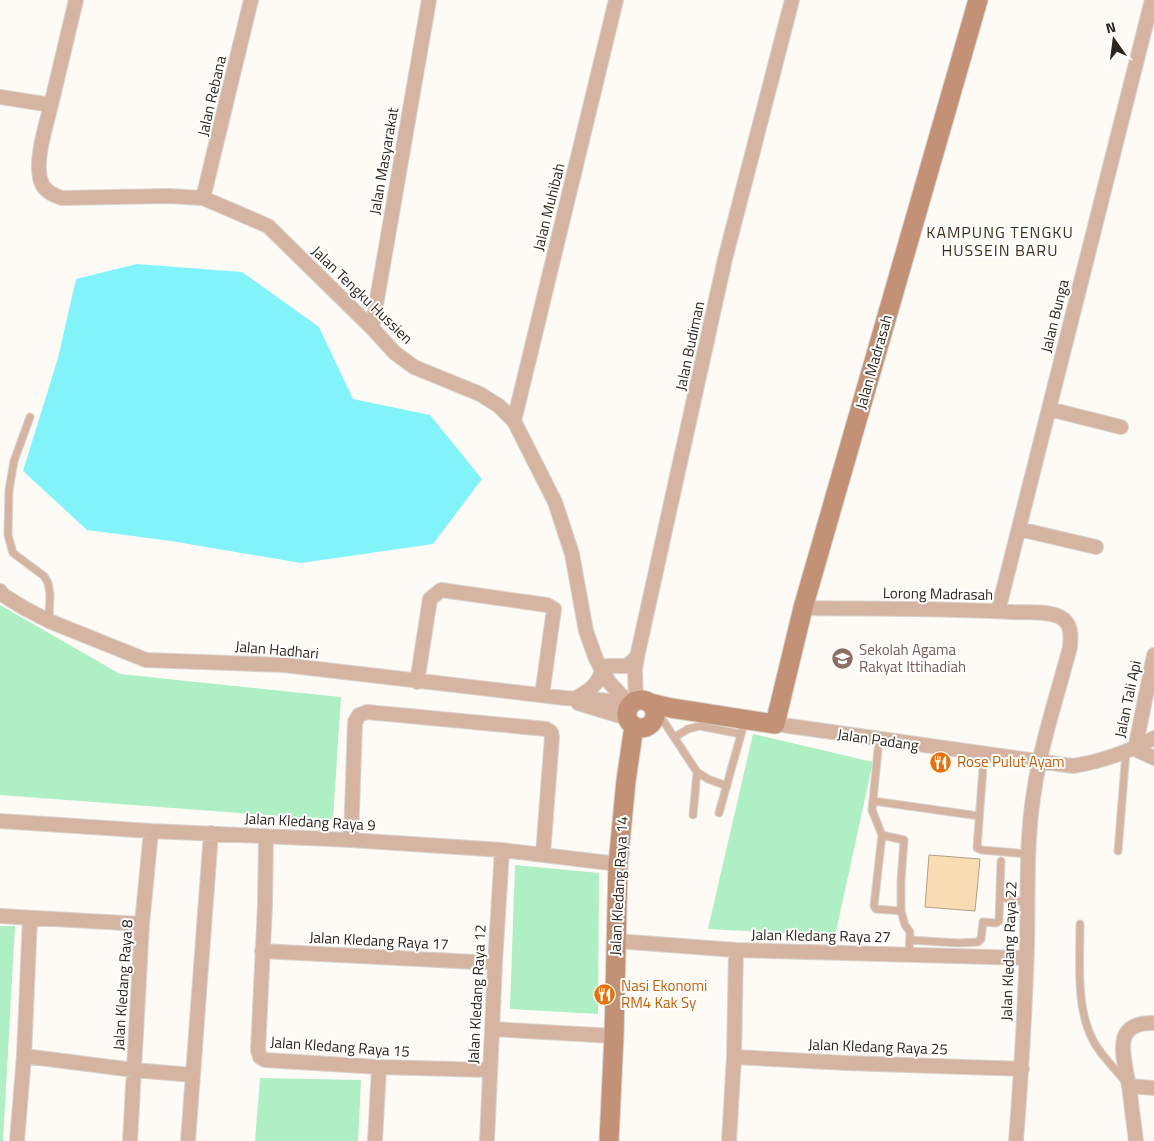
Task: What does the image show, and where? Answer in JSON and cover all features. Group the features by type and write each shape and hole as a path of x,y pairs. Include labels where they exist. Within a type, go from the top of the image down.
{"street":[{"name":"Jalan Tengku Hussien","path":"76,0 50,105 39,163 43,186 51,194 62,198 168,196 202,198 268,226 395,353 414,367 480,394 499,406 514,421 555,502 572,554 591,647 605,668"},
{"name":"Jalan Rebana","path":"202,198 251,0"},
{"name":"Jalan Masyarakat","path":"372,328 430,0"},
{"name":"Jalan Muhibah","path":"514,421 616,0"},
{"name":"Jalan Budiman","path":"641,714 634,683 637,657 726,259 792,0"},
{"name":"Jalan Madrasah","path":"775,724 803,608 978,0"},
{"name":"Jalan Bunga","path":"998,611 1152,0"},
{"path":"0,97 50,105"},
{"path":"1049,409 1121,427"},
{"path":"1019,528 1096,547"},
{"path":"417,682 430,599 441,590 547,605 554,609 542,695"},
{"name":"Jalan Hadhari","path":"0,591 3,595 24,608 49,621 146,660 284,665 417,682 571,698 583,705 641,714"},
{"name":"Lorong Madrasah","path":"803,608 998,611 1053,614 1062,618 1069,625 1070,647 1038,762"},
{"name":"Jalan Tali Api","path":"1130,750 1154,656"},
{"path":"605,668 627,666 637,657"},
{"path":"571,698 594,687 605,668"},
{"path":"605,668 619,695 641,714"},
{"name":"Jalan Padang","path":"641,714 671,708 718,715 743,727 775,724 1073,766 1101,761 1154,738"},
{"path":"351,840 355,722 359,716 367,712 546,729 550,732 552,737 543,854"},
{"name":"Jalan Kledang Raya 14","path":"609,1141 614,1036 618,864 626,781 635,767 642,739 641,714"},
{"path":"1130,750 1154,758"},
{"name":"Jalan Kledang Raya 22","path":"1016,1141 1022,1069 1028,854 1032,799 1038,762"},
{"name":"Jalan Kledang Raya 9","path":"0,821 502,850 618,864"},
{"name":"Jalan Kledang Raya 8","path":"130,1141 142,924 151,831"},
{"path":"188,1141 211,833"},
{"name":"Jalan Kledang Raya 15","path":"266,836 265,905 258,1050 260,1057 265,1060 379,1067 490,1070"},
{"name":"Jalan Kledang Raya 12","path":"487,1141 502,850"},
{"path":"0,916 142,924"},
{"path":"17,1141 24,1056 30,918"},
{"name":"Jalan Kledang Raya 27","path":"616,940 736,950 1026,958"},
{"path":"729,1141 734,1057 736,950"},
{"name":"Jalan Kledang Raya 17","path":"262,951 495,963"},
{"path":"1136,1141 1123,1047 1125,1036 1130,1027 1141,1023 1154,1023"},
{"path":"492,1029 614,1036"},
{"path":"24,1056 134,1070 193,1075"},
{"name":"Jalan Kledang Raya 25","path":"734,1057 1022,1069"},
{"path":"375,1141 379,1067"},
{"path":"1129,1086 1154,1088"}],"lane":[{"path":"30,417 14,461 9,490 8,536 13,553 44,576 48,583 50,594 49,621"},
{"path":"641,714 675,737 697,772 708,779 726,786"},
{"path":"675,737 688,729 700,726 743,727 719,813"},
{"path":"879,740 872,810 882,835 874,906 876,909 900,911"},
{"path":"1118,851 1130,750"},
{"path":"984,754 978,848 982,850 1028,854"},
{"path":"693,815 697,772"},
{"path":"873,801 979,816"},
{"path":"882,835 904,840 900,911 905,925 910,932 909,955"},
{"path":"910,940 958,943 978,942 981,939 983,922 996,923 999,921 1001,861"},
{"path":"1000,897 1028,903"},
{"path":"1080,924 1081,977 1086,1021 1090,1036 1129,1086"}],"green space":[{"path":"0,605 120,674 341,697 333,820 0,795"},
{"path":"753,734 873,762 835,936 708,929"},
{"path":"515,865 599,873 598,1014 510,1009"},
{"path":"0,926 15,926 3,1141 0,1141"},
{"path":"260,1078 361,1080 358,1141 255,1141"}],"water":[{"path":"137,264 242,272 319,327 353,399 430,415 482,479 433,544 301,563 171,541 87,530 23,471 58,358 76,279"}],"building":[{"path":"929,855 980,859 975,911 925,907"}],"place":[{"name":"Sekolah Agama Rakyat Ittihadiah","path":"843,659"},
{"name":"Rose Pulut Ayam","path":"941,762"},
{"name":"Nasi Ekonomi RM4 Kak Sy","path":"605,995"}],"district":[{"name":"KAMPUNG TENGKU HUSSEIN BARU","path":"1000,241"}]}
